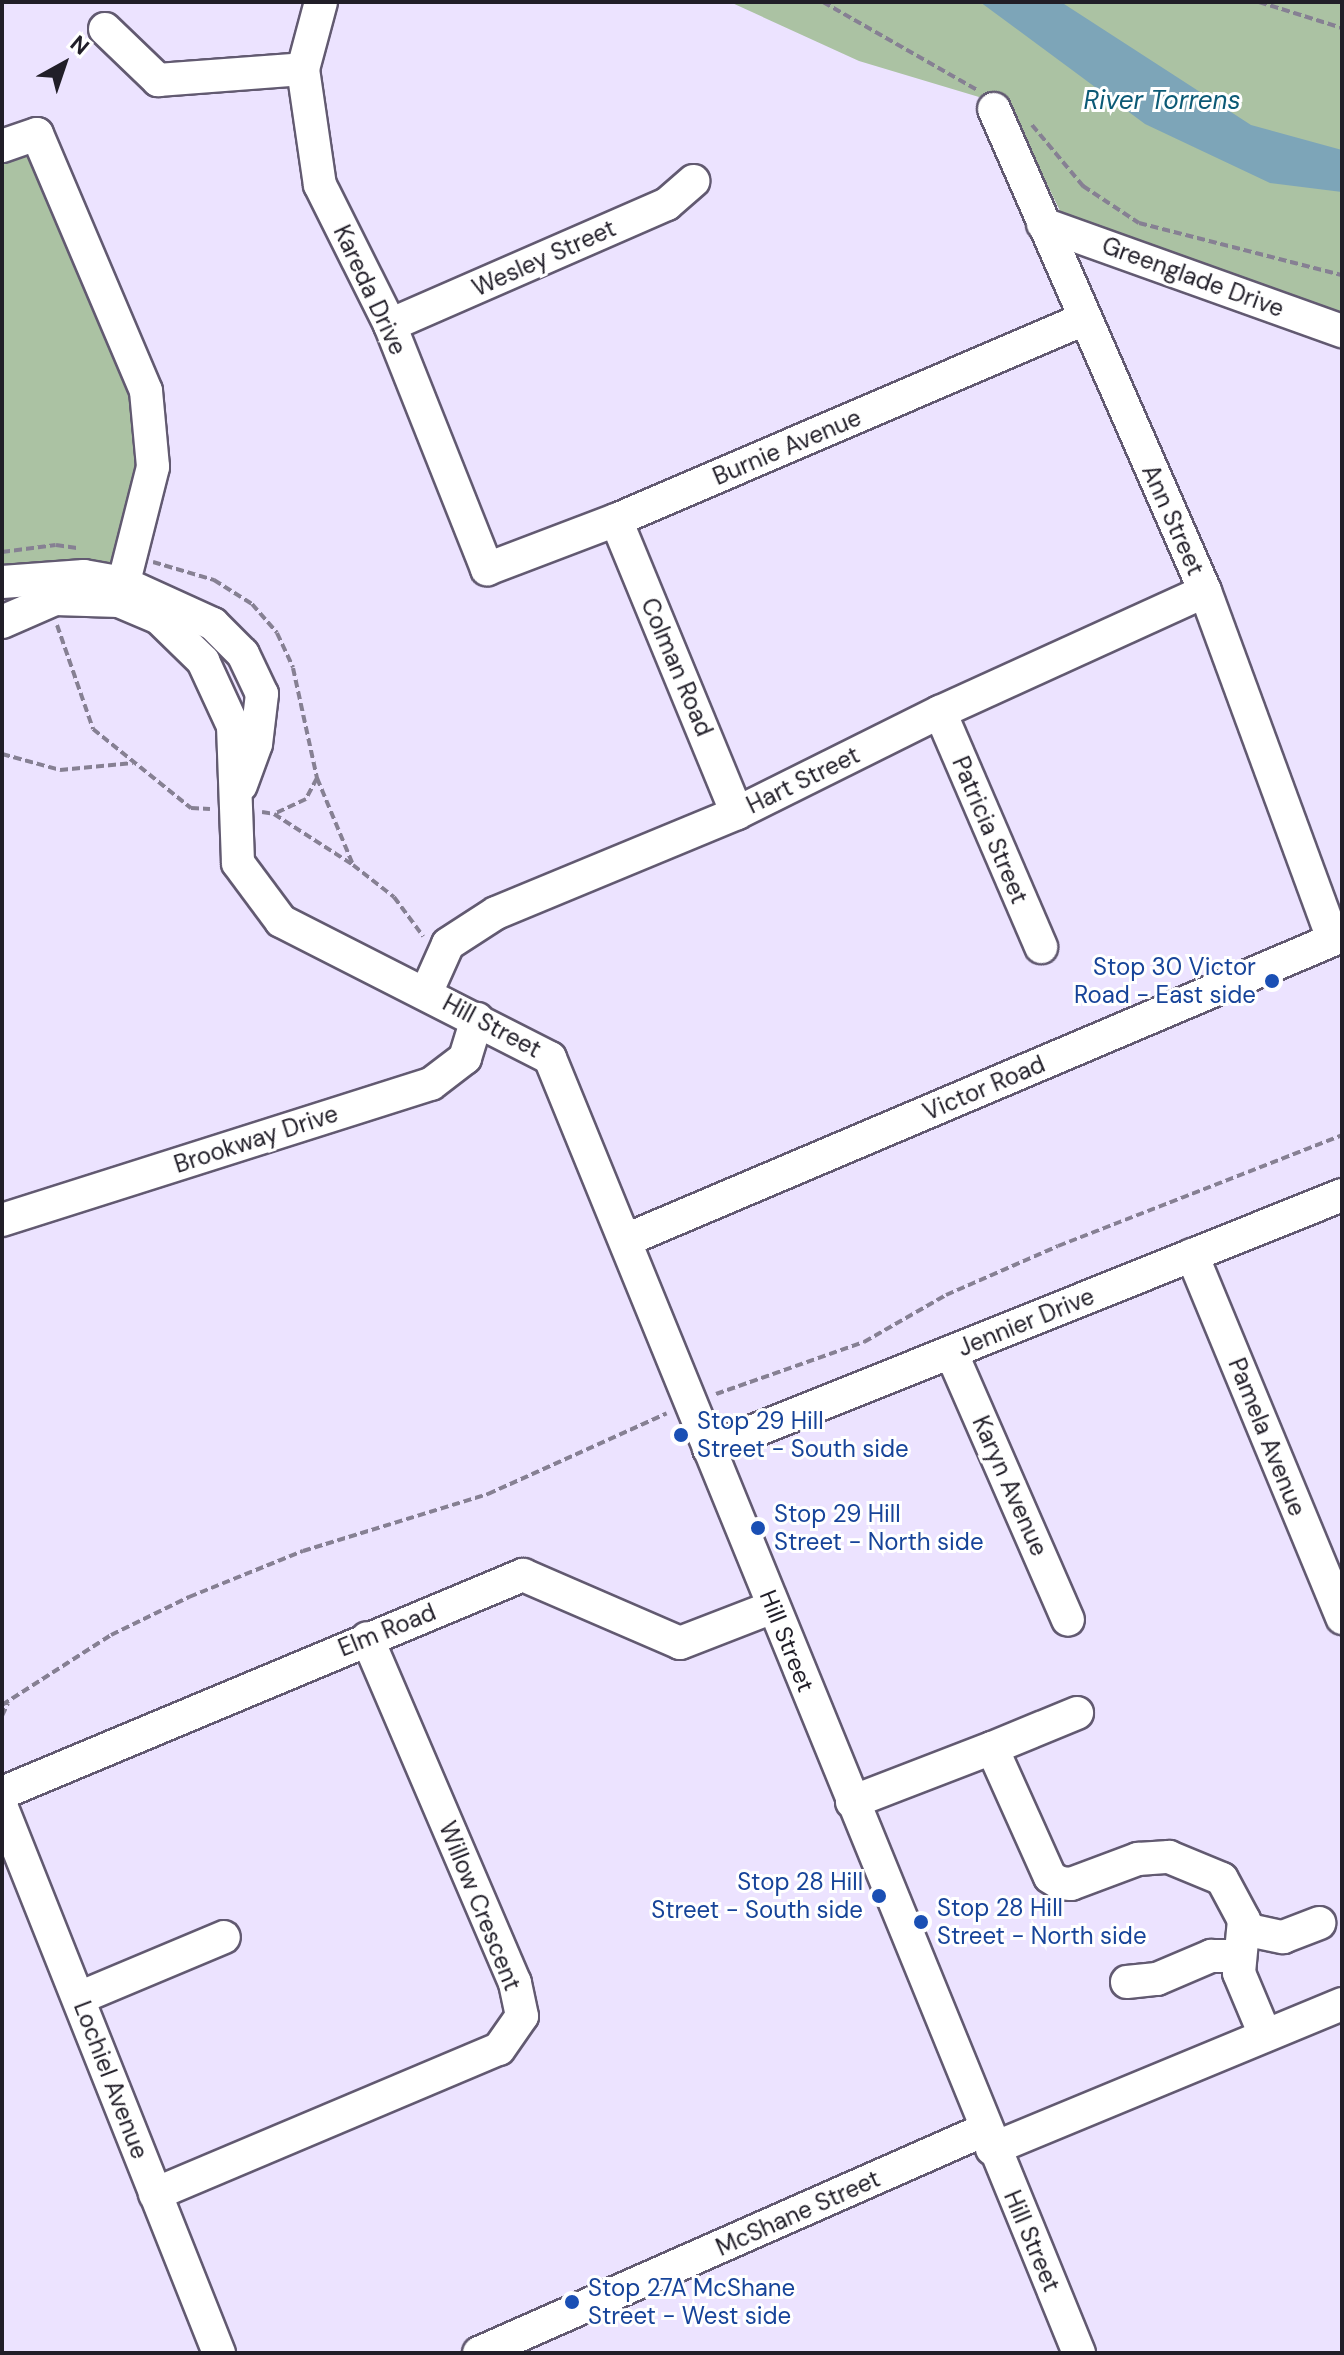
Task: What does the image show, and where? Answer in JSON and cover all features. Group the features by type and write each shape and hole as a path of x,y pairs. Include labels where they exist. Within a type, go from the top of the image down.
{"street":[{"name":"Kareda Drive","path":"321,2 303,69 320,185 390,325 487,569"},
{"path":"105,29 158,80 303,69"},
{"name":"Ann Street","path":"990,100 1205,591 1338,937"},
{"path":"2,146 37,134 146,391 153,467 121,592"},
{"name":"Wesley Street","path":"390,325 667,204 693,181"},
{"name":"Greenglade Drive","path":"1043,224 1342,331"},
{"name":"Burnie Avenue","path":"487,569 616,520 1084,319"},
{"name":"Colman Road","path":"616,520 737,813"},
{"path":"2,582 84,576 121,592"},
{"name":"Hart Street","path":"427,991 448,944 496,913 737,813 940,712 1205,591"},
{"path":"2,622 55,599 121,592"},
{"name":"Hill Street","path":"121,592 159,618 203,661 233,726 239,807 238,863 281,921 427,991 550,1058 666,1335 709,1449 988,2139 1079,2353"},
{"name":"Patricia Street","path":"940,712 1041,947"},
{"name":"Victor Road","path":"626,1240 1338,937"},
{"name":"Brookway Drive","path":"2,1220 431,1084 465,1058 477,1019"},
{"name":"Jennier Drive","path":"709,1449 1342,1195"},
{"name":"Pamela Avenue","path":"1192,1255 1342,1618"},
{"name":"Karyn Avenue","path":"951,1352 1068,1620"},
{"name":"Elm Road","path":"2,1793 523,1575 680,1643 773,1607"},
{"name":"Willow Crescent","path":"155,2194 499,2049 522,2016 515,1983 367,1638"},
{"path":"852,1802 1077,1713"},
{"path":"992,1748 1050,1877 1071,1884 1138,1859 1169,1857 1222,1879 1230,1889 1240,1943 1265,2035"},
{"name":"Lochiel Avenue","path":"2,1808 219,2353"},
{"path":"1127,1982 1157,1979 1240,1943 1283,1937 1319,1923"},
{"path":"79,1998 224,1937"},
{"name":"McShane Street","path":"479,2353 988,2139 1340,2009"}],"path":[{"path":"823,2 990,100"},
{"path":"1259,2 1342,28"},
{"path":"1028,120 1083,186 1139,223 1342,275"},
{"path":"53,615 93,729 191,808 239,807 274,814 353,865 394,897 441,960"},
{"path":"2,754 60,770 135,763"},
{"path":"317,778 353,865"},
{"path":"2,1716 9,1701"}],"green space":[{"path":"730,2 1342,2 1342,316 1062,215 1009,106 859,61"},
{"path":"34,149 133,386 141,480 110,574 2,574 2,164"}],"water":[{"name":"River Torrens","path":"980,2 1061,2 1251,125 1342,150 1342,192 1270,183 1145,124"}],"place":[{"name":"Stop 30 Victor Road - East side","path":"1272,981"},
{"name":"Stop 29 Hill Street - South side","path":"681,1435"},
{"name":"Stop 29 Hill Street - North side","path":"758,1528"},
{"name":"Stop 28 Hill Street - South side","path":"879,1896"},
{"name":"Stop 28 Hill Street - North side","path":"921,1922"},
{"name":"Stop 27A McShane Street - West side","path":"572,2302"}]}
